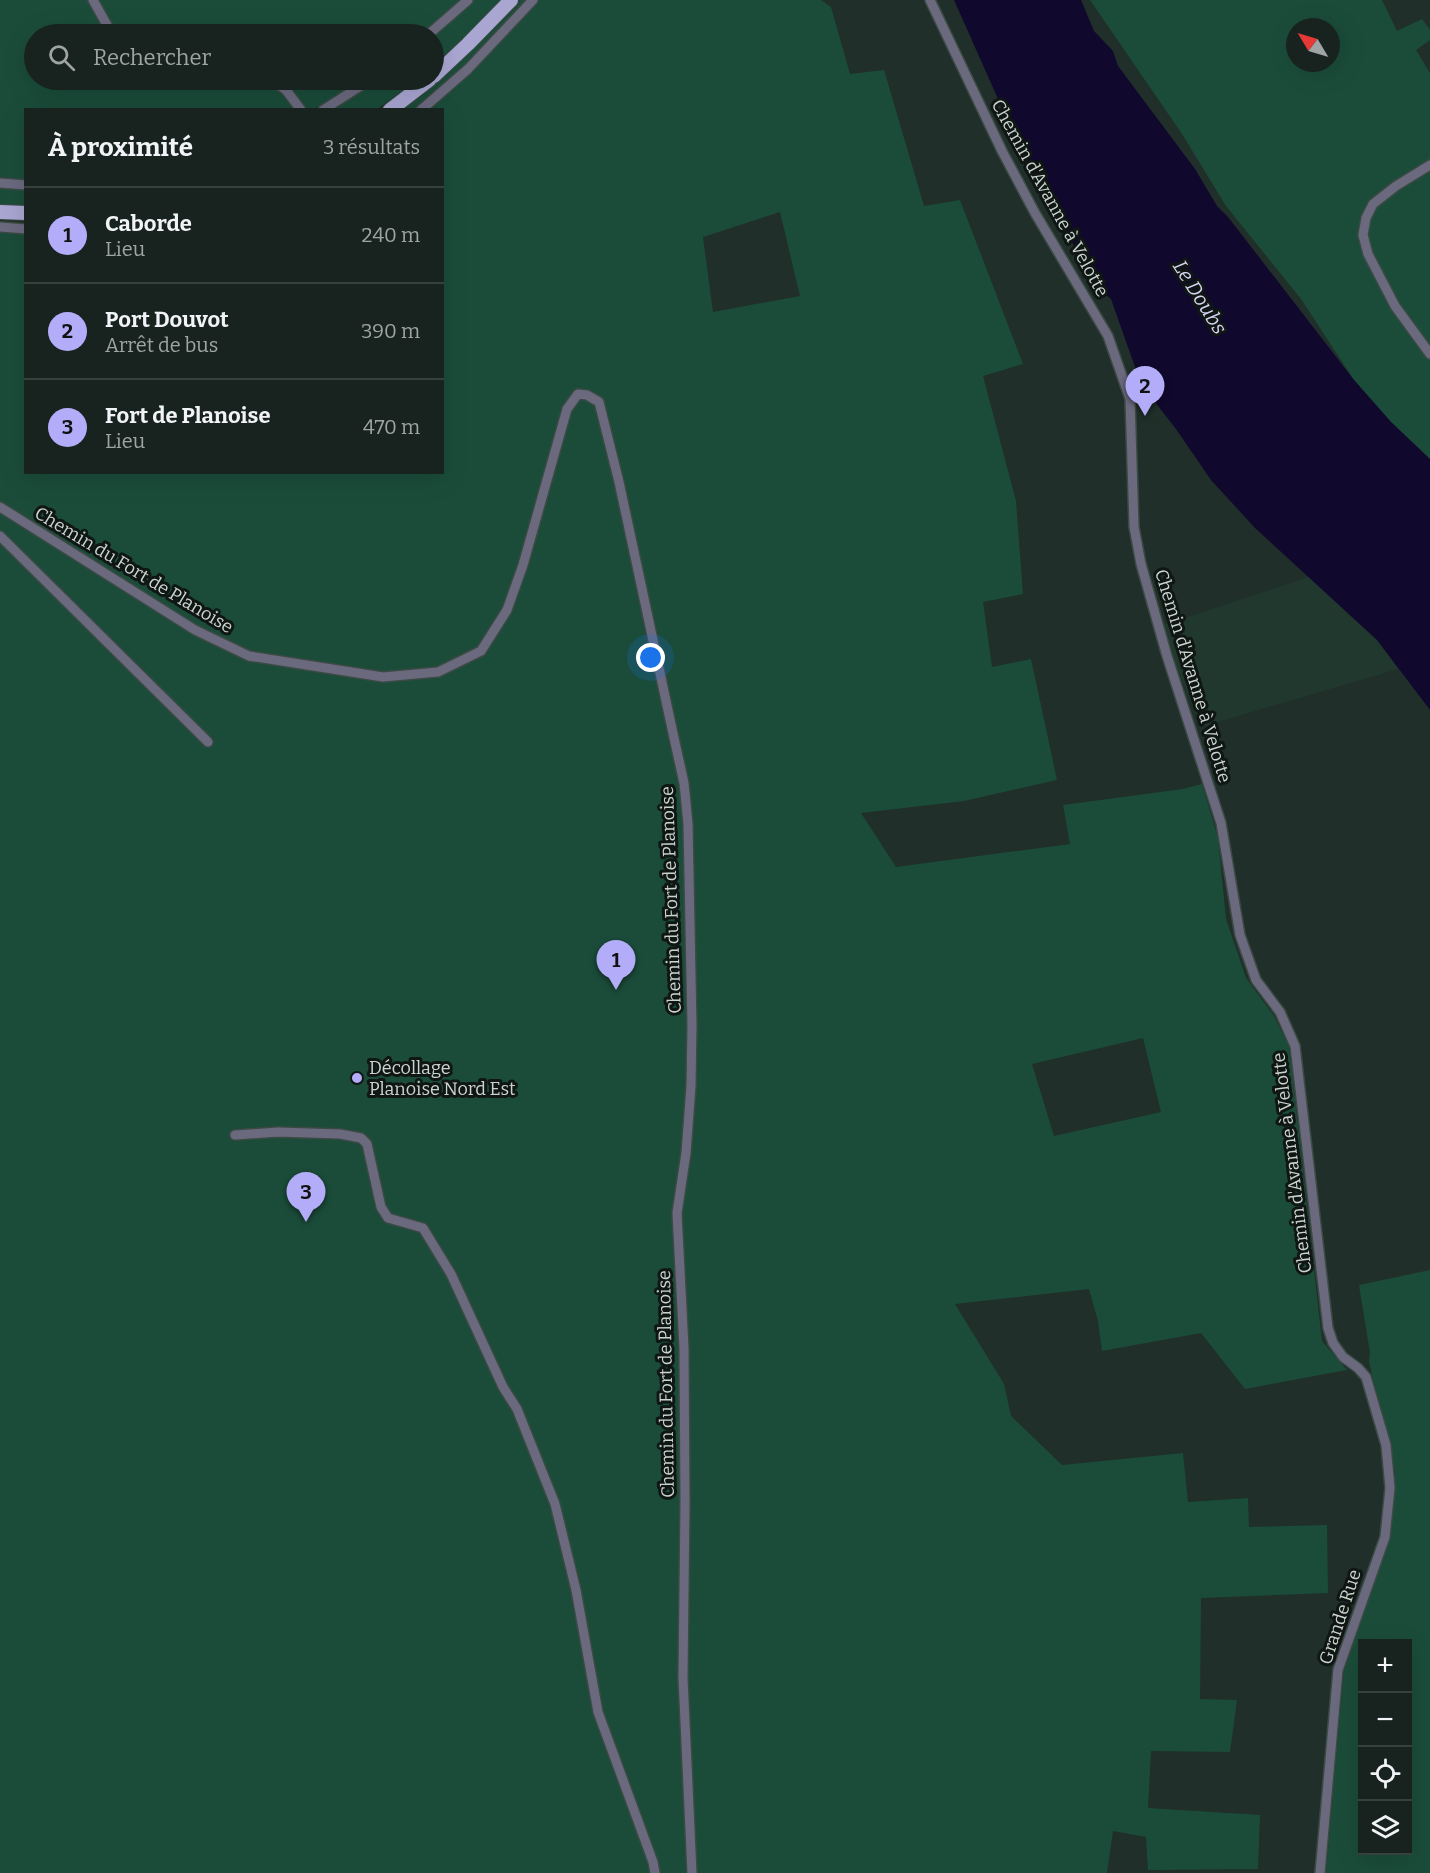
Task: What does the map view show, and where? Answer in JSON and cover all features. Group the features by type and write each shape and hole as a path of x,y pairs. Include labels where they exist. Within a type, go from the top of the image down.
{"main road":[{"path":"444,66 511,0"},
{"path":"393,108 416,90"},
{"path":"0,212 24,213"}],"street":[{"path":"93,0 106,24"},
{"path":"440,24 468,0"},
{"path":"444,90 468,69 533,0"},
{"name":"Chemin d'Avanne à Velotte","path":"930,0 1035,213 1108,336 1130,399 1134,527 1141,564 1167,656 1221,823 1240,934 1256,980 1280,1012 1295,1046 1328,1328 1333,1343 1343,1357 1366,1377"},
{"path":"286,90 300,108"},
{"path":"326,108 354,90"},
{"path":"423,108 444,90"},
{"path":"1430,165 1396,186 1373,204 1366,218 1363,235 1368,254 1395,306 1430,354"},
{"path":"0,183 24,185"},
{"path":"0,227 24,229"},
{"name":"Chemin du Fort de Planoise","path":"0,507 195,630 249,656 383,677 438,672 481,651 507,610 523,565 567,409 578,394 587,395 599,402 619,482 681,772 688,824 691,1086 686,1154 677,1213 684,1371 683,1678 692,1873"},
{"path":"0,536 208,742"},
{"path":"235,1135 278,1132 340,1134 361,1138 367,1144 381,1207 388,1218 423,1228 451,1274 503,1387 517,1410 555,1504 576,1590 598,1712 655,1873"},
{"name":"Grande Rue","path":"1320,1873 1338,1670 1385,1537 1390,1488 1386,1445 1366,1377"}],"shaded area":[{"path":"1309,577 1377,640 1398,669 1201,727 1172,656 1163,625"}],"green space":[{"path":"0,0 460,0 432,24 24,24 24,90 346,90 316,108 24,108 24,181 0,177"},
{"path":"473,0 502,0 444,56 444,26"},
{"path":"520,0 527,0 461,71 444,85 444,75"},
{"path":"538,0 821,0 831,7 850,74 884,70 924,206 960,200 1023,364 983,376 1016,501 1023,594 983,602 992,667 1031,659 1057,780 964,801 861,813 896,867 1070,844 1063,805 1183,789 1202,784 1218,838 1226,919 1246,978 1274,1016 1289,1046 1322,1341 1347,1370 1245,1389 1201,1333 1102,1351 1098,1321 1089,1289 955,1304 1004,1384 1011,1416 1062,1465 1183,1453 1188,1502 1248,1498 1249,1527 1327,1525 1328,1593 1201,1598 1200,1699 1237,1700 1230,1752 1151,1751 1148,1808 1260,1815 1258,1869 1148,1870 1146,1837 1113,1831 1107,1873 0,1873 0,230 24,232 24,474 444,474 444,108 429,108 491,51","holes":["780,212 800,296 713,312 703,237","1143,1038 1161,1112 1054,1136 1032,1064"]},
{"path":"1090,0 1382,0 1397,31 1422,19 1430,30 1430,40 1416,50 1430,73 1430,459 1391,422 1354,380 1301,299 1226,206 1182,134"},
{"path":"361,90 404,90 378,108 333,108"},
{"path":"425,90 438,90 416,108 403,108"},
{"path":"0,188 24,190 24,207 0,205"},
{"path":"1430,1270 1430,1873 1326,1873 1344,1671 1389,1534 1395,1472 1369,1362 1370,1353 1359,1285"}],"water":[{"name":"Le Doubs","path":"954,0 1081,0 1094,31 1113,51 1118,66 1195,169 1217,206 1228,217 1354,380 1391,422 1430,459 1430,710 1377,640 1255,528 1211,480 1141,384 1111,299 1093,284 1054,206 1019,146"}],"place":[{"name":"Port Douvot","path":"1145,416"},
{"name":"Caborde","path":"616,990"},
{"name":"Décollage Planoise Nord Est","path":"357,1078"},
{"name":"Fort de Planoise","path":"306,1222"}]}
